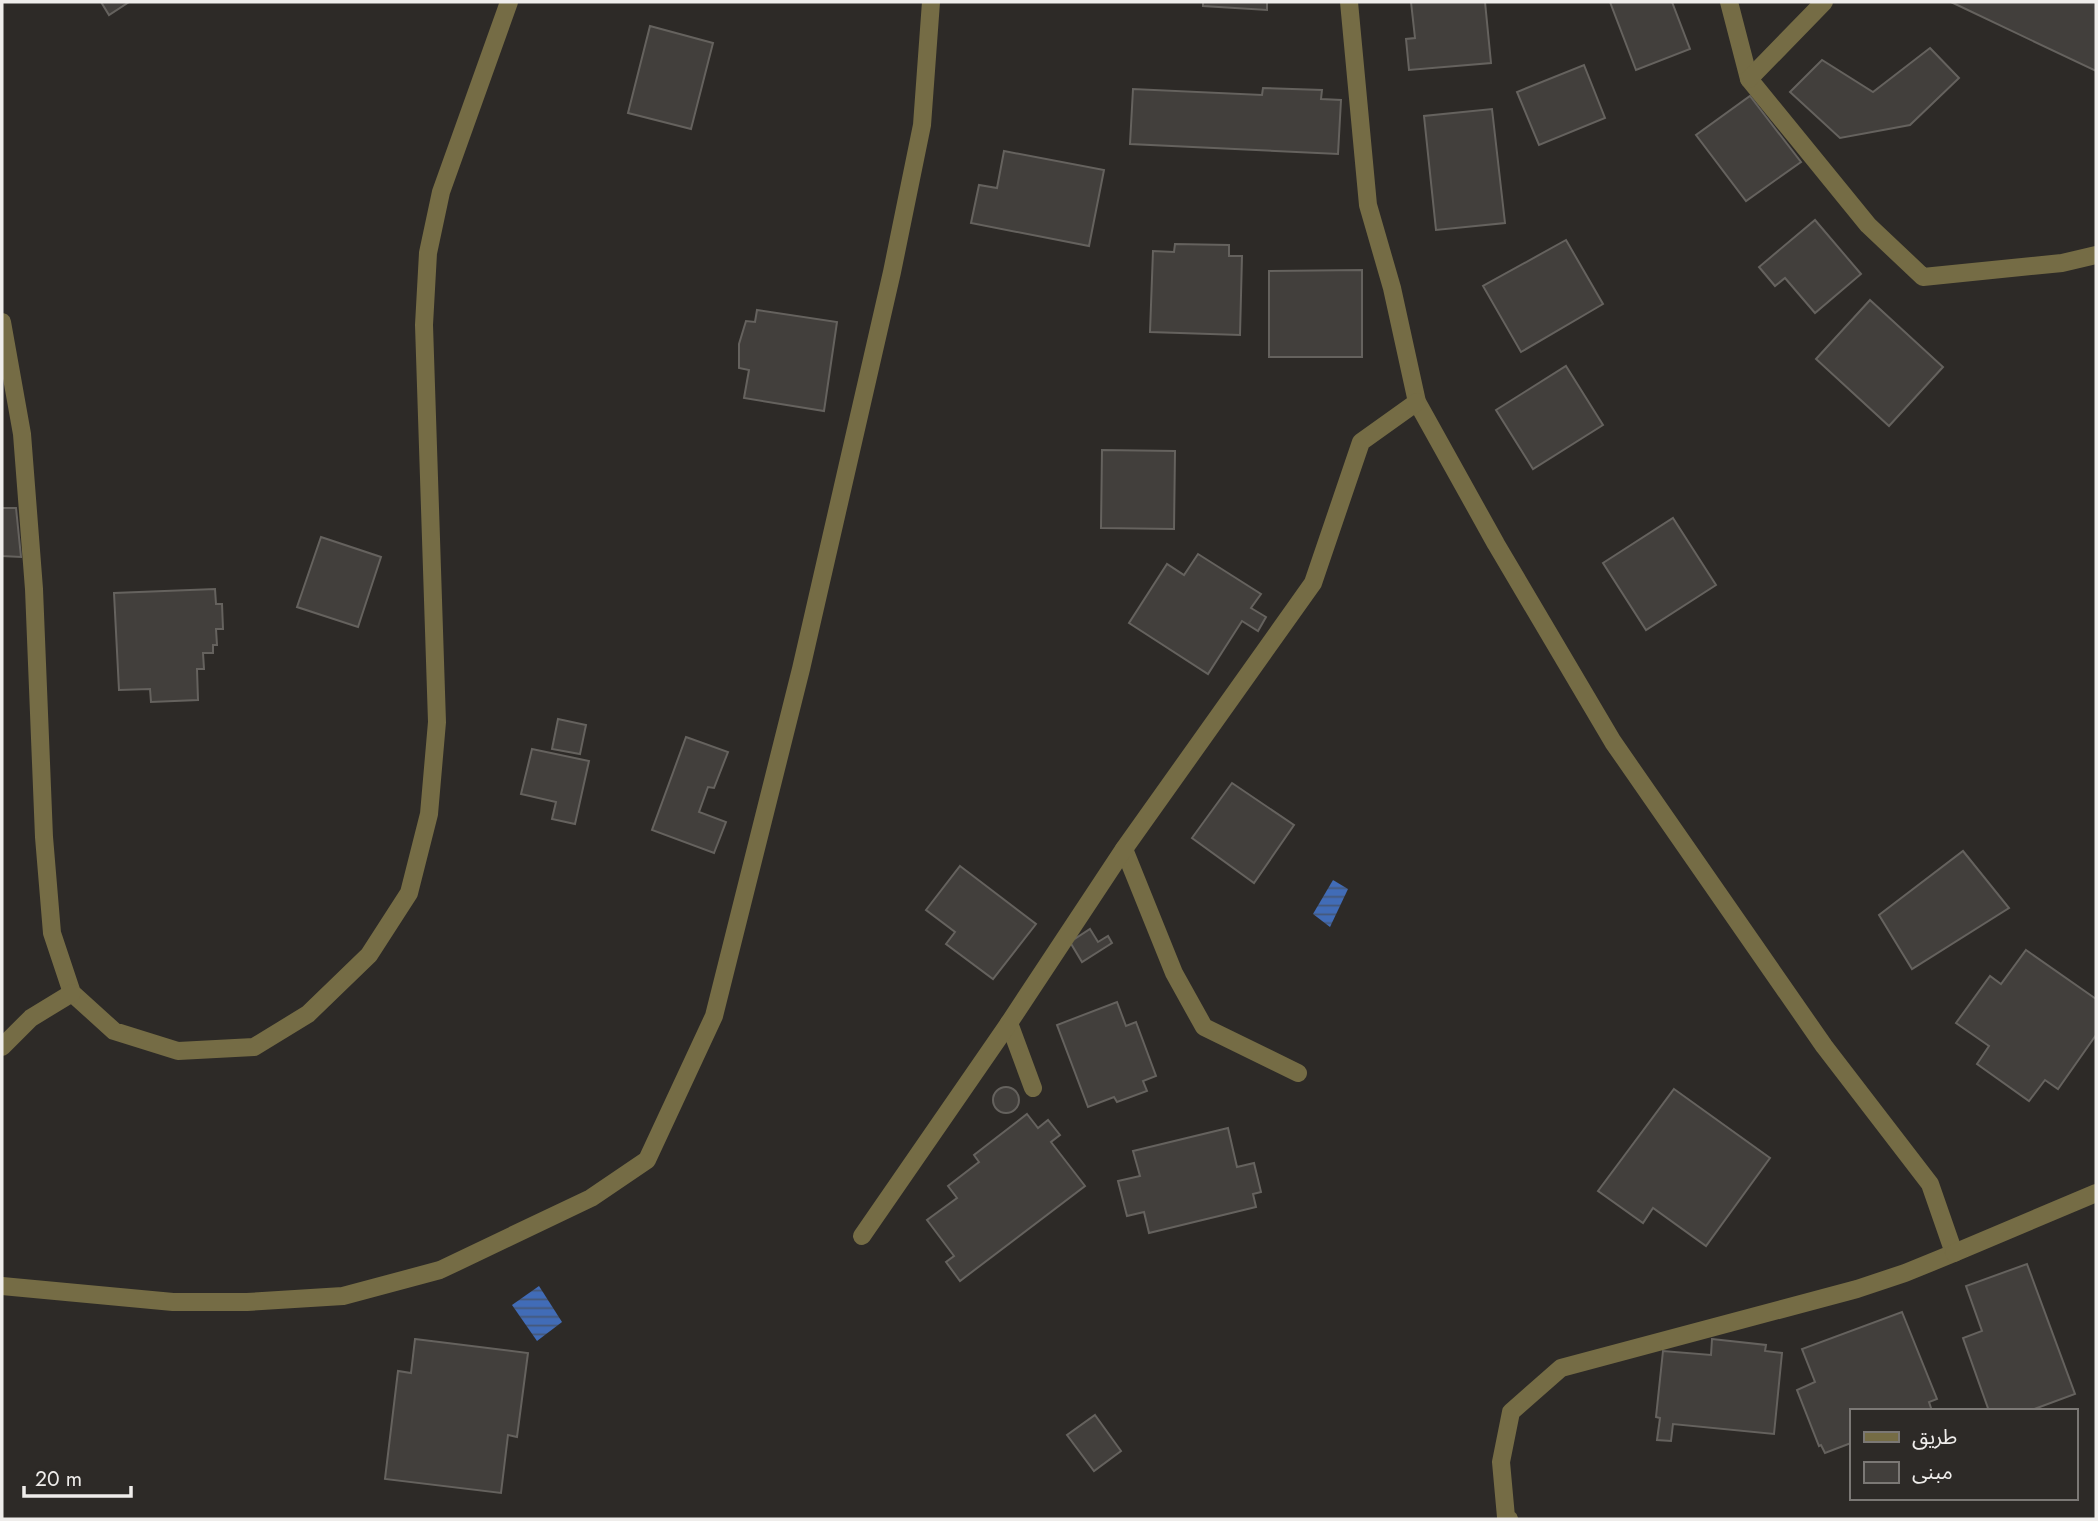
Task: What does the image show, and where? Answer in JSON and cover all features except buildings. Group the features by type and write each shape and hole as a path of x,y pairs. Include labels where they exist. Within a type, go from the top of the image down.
{"street":[{"path":"2,322 22,434 34,589 44,837 52,933 72,993 114,1031 178,1051 254,1047 308,1014 369,955 409,893 429,814 437,722 424,325 428,253 441,192 509,2"},
{"path":"2,1286 173,1302 247,1302 343,1296 440,1270 591,1198 647,1160 714,1016 786,734 920,138 931,2"},
{"path":"1349,2 1368,205 1392,288 1417,402 1496,544 1613,742 1824,1046 1930,1184 1954,1253"},
{"path":"1729,2 1749,79 1868,225 1923,277 2062,262 2096,255"},
{"path":"1749,79 1824,2"},
{"path":"862,1236 1009,1024 1124,849 1313,583 1361,442 1417,402"},
{"path":"1124,849 1174,973 1203,1027 1298,1073"},
{"path":"2,1047 31,1018 72,993"},
{"path":"1009,1024 1033,1088"},
{"path":"1509,1519 1506,1517 1501,1462 1511,1412 1561,1368 1857,1289 1905,1273 2096,1193"}],"water":[{"path":"1333,880 1348,889 1330,927 1313,914"},
{"path":"539,1286 562,1322 537,1341 512,1305"}]}
